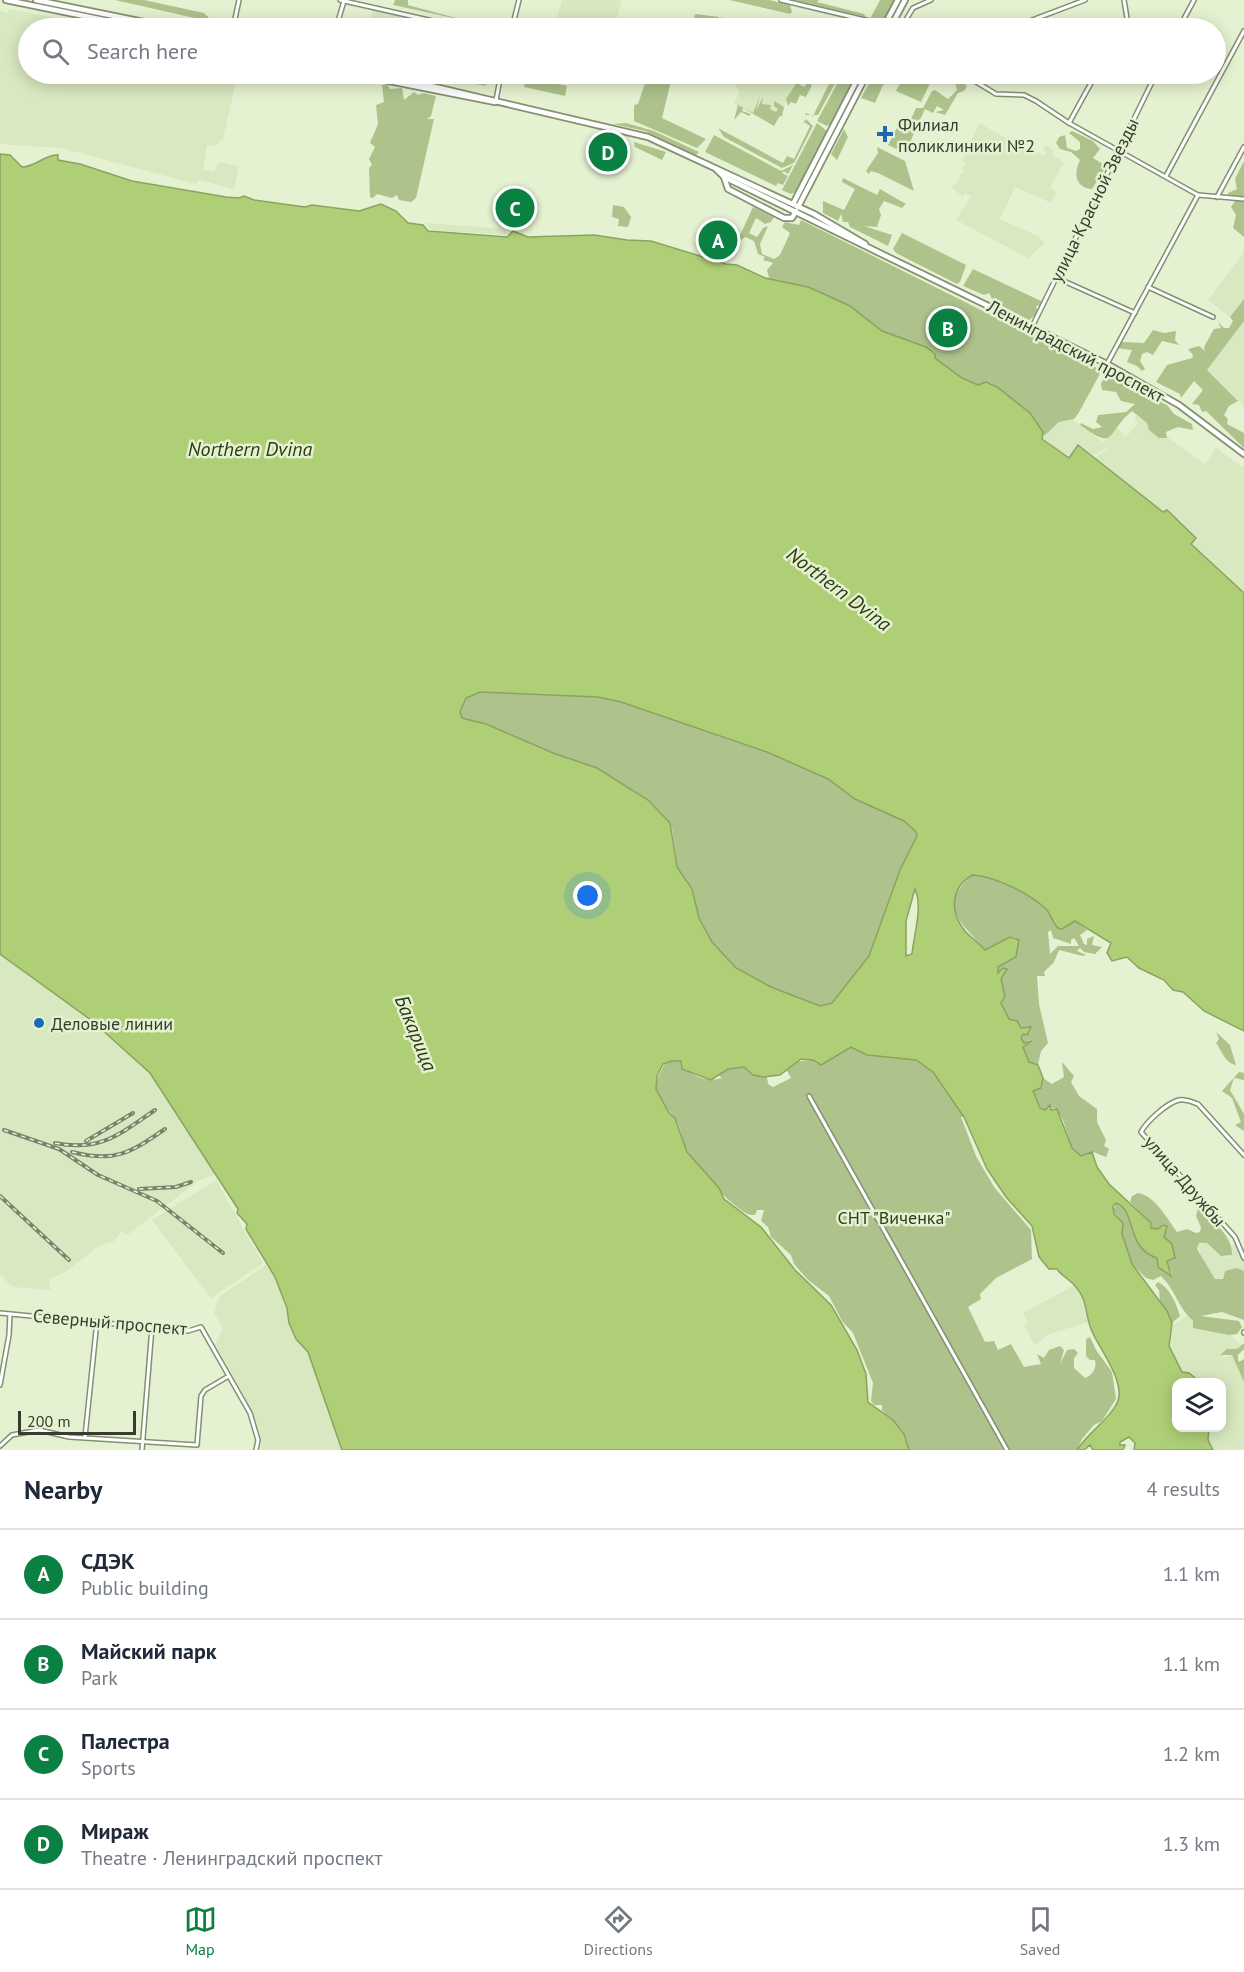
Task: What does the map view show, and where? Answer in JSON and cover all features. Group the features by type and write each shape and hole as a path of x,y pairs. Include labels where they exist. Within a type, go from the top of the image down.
{"main road":[{"path":"6,0 94,18"},
{"path":"36,0 124,18"},
{"path":"890,18 898,0"},
{"path":"893,18 905,0"},
{"name":"Ленинградский проспект","path":"404,84 637,133 727,172 795,208"},
{"name":"Ленинградский проспект","path":"426,84 490,98 495,102"},
{"path":"724,177 728,189 790,219 855,84"},
{"path":"795,208 862,84"},
{"name":"Ленинградский проспект","path":"716,169 724,177 856,237 867,245 1107,364 1179,405 1244,454"}],"street":[{"path":"234,18 239,0"},
{"path":"338,18 343,0 421,18"},
{"path":"514,18 519,0"},
{"path":"781,0 848,18"},
{"path":"907,18 911,10 931,0"},
{"path":"1038,18 1085,0"},
{"path":"1124,0 1127,18"},
{"path":"1184,18 1194,0"},
{"path":"1226,65 1244,32"},
{"path":"495,102 499,84"},
{"path":"980,84 996,94 1024,95 1050,108 1069,123 1198,195 1244,199"},
{"path":"1069,123 1090,84"},
{"name":"улица Красной Звезды","path":"1032,327 1151,84"},
{"path":"1166,176 1216,84"},
{"path":"1216,196 1244,147"},
{"path":"1107,364 1198,195"},
{"path":"1056,278 1135,313"},
{"path":"1148,287 1212,317"},
{"path":"809,1096 1007,1450"},
{"name":"улица Дружбы","path":"1244,1155 1198,1104 1177,1101 1148,1122 1141,1132 1235,1237 1244,1258"},
{"name":"Северный проспект","path":"0,1312 188,1331 201,1327 227,1377 250,1413 258,1440 256,1450"},
{"path":"0,1385 9,1335 10,1314"},
{"path":"85,1437 97,1321"},
{"path":"142,1450 153,1327"},
{"path":"0,1446 12,1435 39,1430 69,1437 197,1445 201,1396 205,1390 227,1377"}],"shaded area":[{"path":"562,0 622,0 617,18 558,18"},
{"path":"9,9 57,18 18,18 18,84 236,84 223,138 216,146 207,145 203,170 214,171 220,162 239,166 234,189 199,180 196,184 61,148 0,144 0,11 8,13"},
{"path":"373,9 408,18 371,18"},
{"path":"734,84 796,84 774,124 734,104 739,93"},
{"path":"979,123 1015,143 1016,140 1032,152 1033,150 1044,156 1046,153 1042,150 1046,145 1054,151 1052,155 1064,162 1050,188 1057,192 1051,203 1015,187 1000,219 1038,236 1045,243 1028,258 956,220 971,196 965,193 963,197 950,186 958,182 959,176 964,171 962,169 966,163 962,162"},
{"path":"425,223 507,229 506,235 432,230"},
{"path":"1244,253 1244,299 1230,317 1208,300"},
{"path":"1244,321 1244,406 1207,370"},
{"path":"1137,416 1205,464 1216,448 1244,468 1244,593 1190,543 1196,538 1167,511 1163,512 1095,458 1112,446 1093,455 1082,447 1070,458 1041,439 1059,422 1070,418 1103,442 1117,428 1126,437 1138,423 1134,419"},
{"path":"0,954 91,1020 143,1066 145,1064 215,1174 198,1181 127,1235 122,1230 113,1242 100,1245 67,1271 49,1280 51,1290 13,1287 0,1275"},
{"path":"216,1180 263,1263 211,1298 152,1220"},
{"path":"1238,1242 1244,1259 1244,1271 1225,1271 1223,1278 1215,1279 1201,1257 1198,1244 1207,1243 1227,1258 1233,1253 1231,1247"},
{"path":"266,1265 275,1277 296,1339 308,1352 342,1450 261,1450 261,1438 250,1406 215,1345 223,1328 214,1313 220,1296"},
{"path":"1075,1285 1088,1311 1089,1322 1049,1334 1035,1345 1024,1326 1028,1323 1023,1313"},
{"path":"1187,1316 1193,1321 1193,1328 1231,1335 1240,1345 1237,1349 1227,1349 1221,1353 1224,1357 1232,1355 1244,1382 1244,1450 1213,1450 1208,1440 1209,1432 1226,1432 1226,1378 1195,1378 1188,1372 1182,1372 1168,1344 1173,1325"}],"green space":[{"path":"115,0 144,0 204,13 209,18 195,18"},
{"path":"395,0 408,0 408,5 456,18 453,18 393,5"},
{"path":"729,0 769,0 790,5 792,12 790,14"},
{"path":"793,0 819,0 817,2 864,14 866,17"},
{"path":"880,0 895,0 885,18 871,18"},
{"path":"696,14 719,17 695,18"},
{"path":"525,84 567,86 565,96 524,87"},
{"path":"645,84 670,84 662,118 706,139 697,148 634,121 634,105 638,104"},
{"path":"796,84 804,87 806,84 812,85 806,97 800,95 796,104 791,102 788,106 786,99"},
{"path":"829,84 835,84 818,115 814,115"},
{"path":"837,84 851,84 831,124 827,126 817,121"},
{"path":"869,84 884,84 875,103 861,98"},
{"path":"900,84 930,84 921,102 896,91"},
{"path":"955,84 967,86 964,91 958,93 945,115 935,112 944,110 937,106 933,113 925,109 906,151 888,145 899,124 907,128 916,108 923,108 932,91 935,90 948,99 957,90"},
{"path":"382,85 388,85 390,89 402,88 404,100 414,92 418,95 423,93 436,96 431,116 427,119 434,119 416,198 411,202 399,200 397,195 392,198 377,194 373,198 370,197 369,168 372,165 369,159 375,147 370,143 378,124 376,105 384,102"},
{"path":"760,96 756,111 763,97 762,104 771,105 770,109 776,112 778,109 774,106 774,101 784,107 782,116 774,126 743,108 742,111 751,114 749,116 741,112 734,120 738,105 753,113"},
{"path":"806,119 813,126 794,163 782,168 724,137 718,128 783,163 787,156 794,159 810,126 804,122 800,126"},
{"path":"626,123 654,131 699,152 696,155 645,131 613,124"},
{"path":"817,123 827,131 796,192 791,194 782,190"},
{"path":"844,129 848,137 837,160 831,154"},
{"path":"1072,131 1093,141 1100,149 1093,158 1103,164 1104,170 1092,189 1086,188 1077,179 1080,160 1071,152 1060,149 1056,143 1059,137 1065,135 1067,148 1076,151 1080,149 1080,142 1069,133"},
{"path":"714,135 781,171 793,165 788,174 784,171 782,173 788,176 783,185 778,183 776,186 705,152"},
{"path":"634,142 666,152 662,160 635,147"},
{"path":"877,147 905,161 914,191 878,173 871,171 869,174 866,171 878,153"},
{"path":"1244,161 1244,198 1229,196 1228,193 1237,189 1235,179"},
{"path":"843,178 877,195 880,189 906,204 902,208 884,201 879,209 881,215 877,227 864,226 892,235 888,246 850,227 848,222 843,222 841,214 838,221 823,213 823,201 844,210 855,189 842,182"},
{"path":"1235,201 1244,201 1244,237 1233,228 1236,215 1231,207"},
{"path":"613,205 624,207 631,217 628,227 618,226 619,219 612,217"},
{"path":"753,207 774,217 771,222 765,224 756,218 749,233 757,237 763,228 768,226 760,244 762,254 774,259 780,255 790,233 782,227 785,222 799,225 801,220 1099,369 1101,372 1078,414 1074,419 1059,422 1044,436 1030,413 991,383 978,385 962,378 914,343 882,331 850,306 824,294 769,278 767,270 773,263 763,260 765,257 758,254 754,241 745,237 736,244"},
{"path":"902,233 966,265 960,282 957,284 896,253 893,249"},
{"path":"973,269 1041,301 1043,304 1036,306 1038,313 1029,320 993,301 989,293 984,295 963,286"},
{"path":"1244,299 1244,321 1207,370 1238,401 1229,406 1224,415 1228,419 1227,424 1244,433 1244,448 1206,411 1202,412 1199,405 1192,404 1203,390 1194,381 1181,398 1180,394 1156,382 1167,365 1192,358 1193,355 1188,349 1199,346 1205,351 1204,347 1214,329 1221,328 1218,322 1224,328 1229,328 1233,321 1230,317"},
{"path":"1153,330 1164,333 1176,331 1175,340 1179,345 1162,341 1153,355 1147,352 1142,354 1140,361 1145,369 1142,371 1127,362 1132,350 1117,348 1122,342 1144,343"},
{"path":"1106,373 1137,385 1152,398 1167,405 1174,414 1192,424 1193,430 1178,427 1166,432 1167,438 1159,438 1149,430 1147,423 1132,411 1110,436 1100,437 1092,433 1080,425 1081,423 1093,429 1102,427 1096,422 1098,415 1126,412 1135,404 1121,401 1116,392 1102,390 1101,384"},
{"path":"480,692 598,697 621,702 777,755 827,778 853,797 908,824 917,836 900,870 869,956 832,1003 820,1006 771,987 736,968 712,942 699,918 692,889 677,867 672,828 648,800 597,768 553,753 486,724 462,718 460,712 466,698"},
{"path":"972,875 1011,887 1045,908 1058,928 1062,929 1075,921 1087,930 1080,935 1084,944 1087,945 1087,939 1094,936 1092,945 1102,947 1095,954 1084,952 1080,948 1077,951 1086,955 1083,956 1059,950 1054,962 1044,972 1045,976 1037,976 1039,1004 1048,1043 1041,1051 1038,1065 1029,1062 1023,1047 1032,1042 1030,1040 1024,1043 1021,1036 1027,1035 1031,1027 1020,1028 1017,1021 1009,1019 1001,1003 1005,996 1001,979 1007,969 1003,968 998,973 998,967 1014,959 1018,942 1014,937 1010,937 985,950 956,915 955,897","holes":["1051,930 1053,938 1071,944 1074,938 1079,946 1058,946 1050,954 1048,932"]},
{"path":"1216,1032 1230,1045 1236,1065 1226,1059 1216,1043 1219,1039"},
{"name":"СНТ \"Виченка\"","path":"851,1047 867,1055 915,1060 933,1072 964,1117 961,1117 976,1156 994,1187 1031,1230 1032,1259 996,1278 980,1294 981,1299 968,1307 985,1342 994,1341 998,1350 1011,1344 1024,1367 1041,1364 1037,1354 1044,1358 1049,1350 1060,1346 1064,1350 1060,1364 1067,1350 1074,1349 1078,1353 1074,1358 1074,1368 1085,1378 1092,1373 1095,1365 1095,1360 1090,1360 1086,1356 1086,1339 1090,1337 1096,1350 1112,1372 1116,1399 1102,1421 1094,1425 1082,1439 1077,1450 909,1450 904,1434 882,1410 882,1405 874,1405 871,1401 873,1383 853,1333 842,1321 829,1296 808,1280 794,1264 791,1255 771,1237 768,1227 761,1221 764,1210 757,1210 755,1215 742,1211 707,1177 687,1150 678,1124 656,1090 657,1081 667,1062 681,1061 689,1071 710,1080 722,1078 719,1076 726,1069 744,1067 755,1075 767,1076 768,1084 773,1087 791,1078 786,1069 793,1064 813,1060 817,1064 826,1062"},
{"path":"1062,1062 1074,1076 1071,1082 1079,1096 1097,1109 1097,1122 1106,1140 1104,1146 1109,1149 1106,1157 1093,1152 1081,1156 1072,1148 1063,1120 1056,1109 1048,1107 1042,1110 1033,1094 1034,1089 1042,1088 1043,1078 1052,1084 1064,1077"},
{"path":"1239,1072 1244,1073 1244,1080 1234,1078 1230,1090 1244,1114 1244,1131 1235,1125 1241,1122 1232,1098 1222,1091"},
{"path":"1138,1193 1156,1203 1177,1232 1187,1229 1196,1233 1200,1232 1201,1227 1196,1216 1198,1208 1203,1209 1226,1236 1232,1255 1221,1256 1207,1243 1199,1243 1197,1249 1215,1279 1223,1279 1225,1271 1237,1268 1244,1271 1244,1320 1222,1312 1201,1316 1239,1321 1242,1327 1237,1334 1229,1335 1193,1328 1193,1321 1161,1276 1153,1280 1146,1278 1132,1264 1122,1234 1123,1223 1113,1211 1116,1203 1127,1213 1140,1246 1157,1258 1158,1267 1170,1276 1172,1274 1167,1261 1175,1259 1172,1244 1164,1237 1166,1228 1152,1229 1151,1223 1130,1202 1132,1196"},
{"path":"1158,1282 1169,1292 1180,1316 1172,1323 1160,1303 1159,1290 1155,1285"},
{"path":"1244,1343 1244,1349 1238,1355 1238,1360 1239,1362 1244,1359 1244,1382 1232,1355 1220,1355 1227,1349 1237,1349"}],"water":[{"path":"0,154 10,155 22,167 32,165 49,156 58,155 58,160 80,164 132,181 226,197 244,196 254,200 305,207 312,205 359,211 381,204 396,211 408,223 423,225 428,231 507,237 513,231 528,237 594,235 651,241 726,264 737,265 765,278 808,287 850,306 882,331 926,347 935,354 935,358 962,378 978,385 986,382 997,387 1030,413 1043,432 1042,439 1069,458 1078,445 1163,512 1167,510 1196,538 1191,544 1244,593 1244,1031 1204,1011 1183,992 1173,990 1164,980 1139,968 1127,957 1112,961 1107,953 1111,943 1075,921 1062,929 1058,928 1046,909 1031,897 1012,887 973,875 960,886 955,900 956,916 960,924 985,950 1010,937 1019,940 1016,957 998,967 998,973 1003,968 1007,969 1001,979 1005,996 1001,1003 1009,1019 1017,1021 1021,1028 1031,1027 1027,1035 1023,1034 1021,1038 1024,1043 1032,1041 1023,1047 1029,1062 1038,1065 1043,1078 1041,1088 1033,1091 1040,1108 1045,1110 1050,1105 1051,1110 1057,1109 1072,1148 1081,1156 1092,1152 1097,1167 1109,1184 1151,1223 1151,1228 1158,1229 1163,1225 1167,1226 1164,1237 1172,1244 1175,1258 1167,1261 1171,1276 1158,1267 1157,1258 1140,1246 1127,1213 1116,1203 1113,1206 1114,1214 1123,1223 1122,1234 1132,1264 1167,1311 1172,1323 1169,1346 1182,1372 1189,1373 1195,1378 1172,1378 1172,1432 1209,1432 1208,1440 1213,1450 1134,1450 1135,1443 1129,1437 1120,1442 1120,1445 1125,1445 1123,1450 1093,1450 1090,1445 1084,1450 1077,1450 1112,1411 1119,1396 1116,1377 1091,1329 1080,1292 1057,1269 1049,1269 1039,1257 1032,1226 1006,1197 987,1169 964,1117 933,1072 916,1060 867,1055 851,1047 821,1065 813,1060 801,1059 780,1075 763,1077 753,1075 744,1067 728,1069 711,1080 682,1069 681,1061 672,1061 663,1064 657,1076 656,1089 669,1113 675,1118 687,1152 719,1188 724,1199 761,1227 795,1270 831,1305 857,1350 866,1374 868,1402 893,1420 904,1434 909,1450 342,1450 308,1352 296,1339 275,1277 246,1229 247,1224 237,1213 238,1209 150,1073 91,1020 0,954","holes":["480,692 598,697 621,702 767,752 828,779 855,799 904,821 916,832 917,836 900,870 869,956 832,1003 820,1006 771,987 736,968 712,942 699,918 692,889 677,867 670,823 648,800 597,768 553,753 486,724 462,718 460,712 466,698","915,889 917,921 912,954 906,956 906,921"]}],"railway":[{"path":"55,1143 71,1145 97,1143 131,1127 155,1110"},
{"path":"86,1141 133,1113"},
{"path":"72,1152 100,1156 122,1154 165,1129"},
{"path":"4,1130 59,1149 98,1175 157,1201 223,1253"},
{"path":"139,1189 176,1187 191,1182"},
{"path":"0,1196 69,1260"}],"place":[{"name":"Филиал поликлиники №2","path":"885,134"},
{"name":"Мираж","path":"608,152"},
{"name":"Палестра","path":"515,208"},
{"name":"СДЭК","path":"718,240"},
{"name":"Майский парк","path":"948,328"},
{"name":"Деловые линии","path":"39,1023"}],"water label":[{"name":"Northern Dvina","path":"250,449"},
{"name":"Northern Dvina","path":"839,589"},
{"name":"Бакарица","path":"416,1033"}]}
